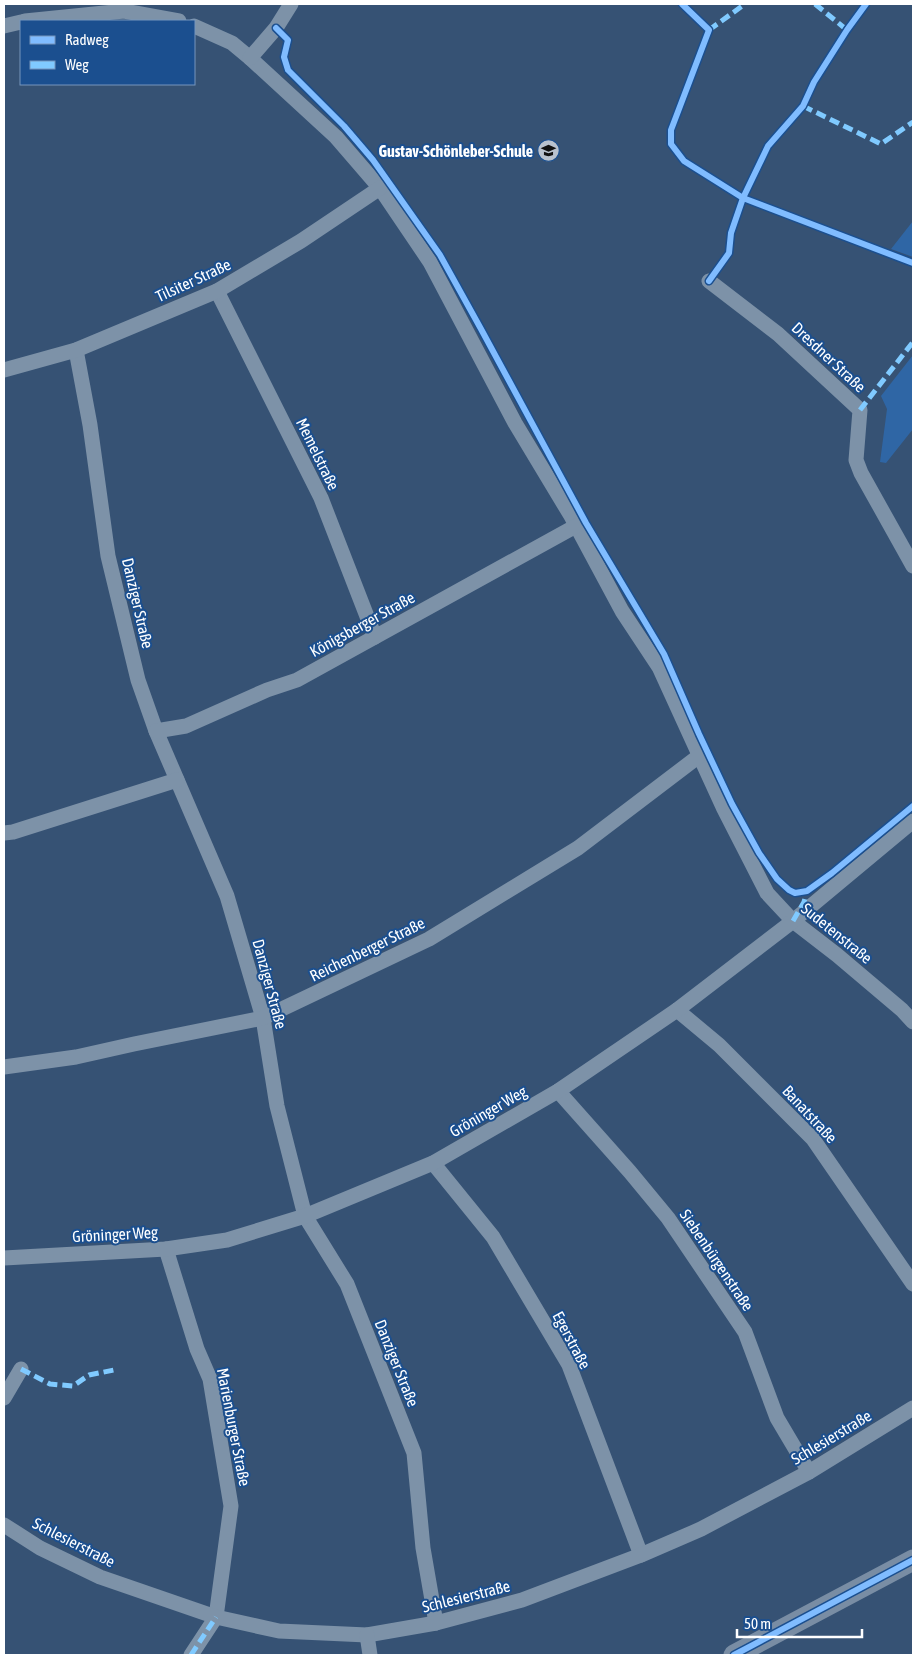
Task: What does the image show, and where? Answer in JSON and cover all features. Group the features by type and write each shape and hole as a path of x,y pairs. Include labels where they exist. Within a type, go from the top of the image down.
{"main road":[{"path":"734,1655 913,1560"}],"street":[{"path":"250,58 276,28 291,4"},
{"path":"41,20 124,11 174,20"},
{"path":"4,26 20,23"},
{"name":"Sudetenstraße","path":"195,26 232,43 250,58 336,138 380,188 430,262 515,423 576,526 622,611 659,667 723,807 767,893 793,921 844,961 902,1010 913,1022"},
{"name":"Tilsiter Straße","path":"4,370 76,350 217,291 301,241 380,188"},
{"name":"Dresdner Straße","path":"709,281 778,334 860,410 856,460 861,473 913,566"},
{"name":"Memelstraße","path":"217,291 321,498 375,638"},
{"name":"Danziger Straße","path":"76,350 90,425 108,556 138,680 156,731 227,896 263,1018 276,1106 305,1216 347,1284 414,1453 423,1548 436,1623"},
{"name":"Königsberger Straße","path":"156,731 186,726 267,690 298,680 576,526"},
{"name":"Reichenberger Straße","path":"4,1067 76,1058 134,1044 263,1018 429,940 578,848 699,756"},
{"path":"4,833 13,832 177,780"},
{"name":"Gröninger Weg","path":"4,1258 166,1249 227,1240 305,1216 433,1163 558,1091 678,1010 793,921 887,841 913,822"},
{"name":"Banatstraße","path":"678,1010 719,1046 813,1138 913,1284"},
{"name":"Siebenbürgenstraße","path":"558,1091 668,1218 745,1332 777,1418 809,1472"},
{"name":"Egerstraße","path":"433,1163 493,1237 569,1365 641,1555"},
{"name":"Marienburger Straße","path":"166,1249 198,1349 210,1378 231,1506 216,1616"},
{"path":"4,1398 22,1369"},
{"name":"Schlesierstraße","path":"4,1525 40,1548 100,1577 216,1616 279,1631 367,1634 436,1623 522,1600 641,1555 701,1528 809,1472 913,1408"},
{"path":"191,1655 216,1616"},
{"path":"367,1634 370,1655"}],"shaded area":[{"path":"913,221 913,257 891,249"},
{"path":"913,355 913,429 886,463 880,462 887,409 881,396"}],"marked path":[{"path":"709,30 745,4"},
{"path":"815,4 847,30"},
{"path":"803,106 881,144 913,122"},
{"path":"860,410 913,342"},
{"path":"793,921 804,902 807,891"},
{"path":"21,1369 50,1384 73,1386 89,1375 114,1370"},
{"path":"191,1655 216,1617"}],"cycle path":[{"path":"682,4 709,30 671,130 671,144 684,161 743,198 913,263"},
{"path":"709,281 729,253 731,233 743,198 768,146 803,106 814,82 866,4"},
{"path":"276,28 288,40 284,57 288,70 344,126 373,160 440,255 586,523 664,654 732,804 759,853 777,879 795,893 807,891 832,873 913,806"},
{"path":"734,1655 913,1560"}],"place":[{"name":"Gustav-Schönleber-Schule","path":"549,151"}]}
